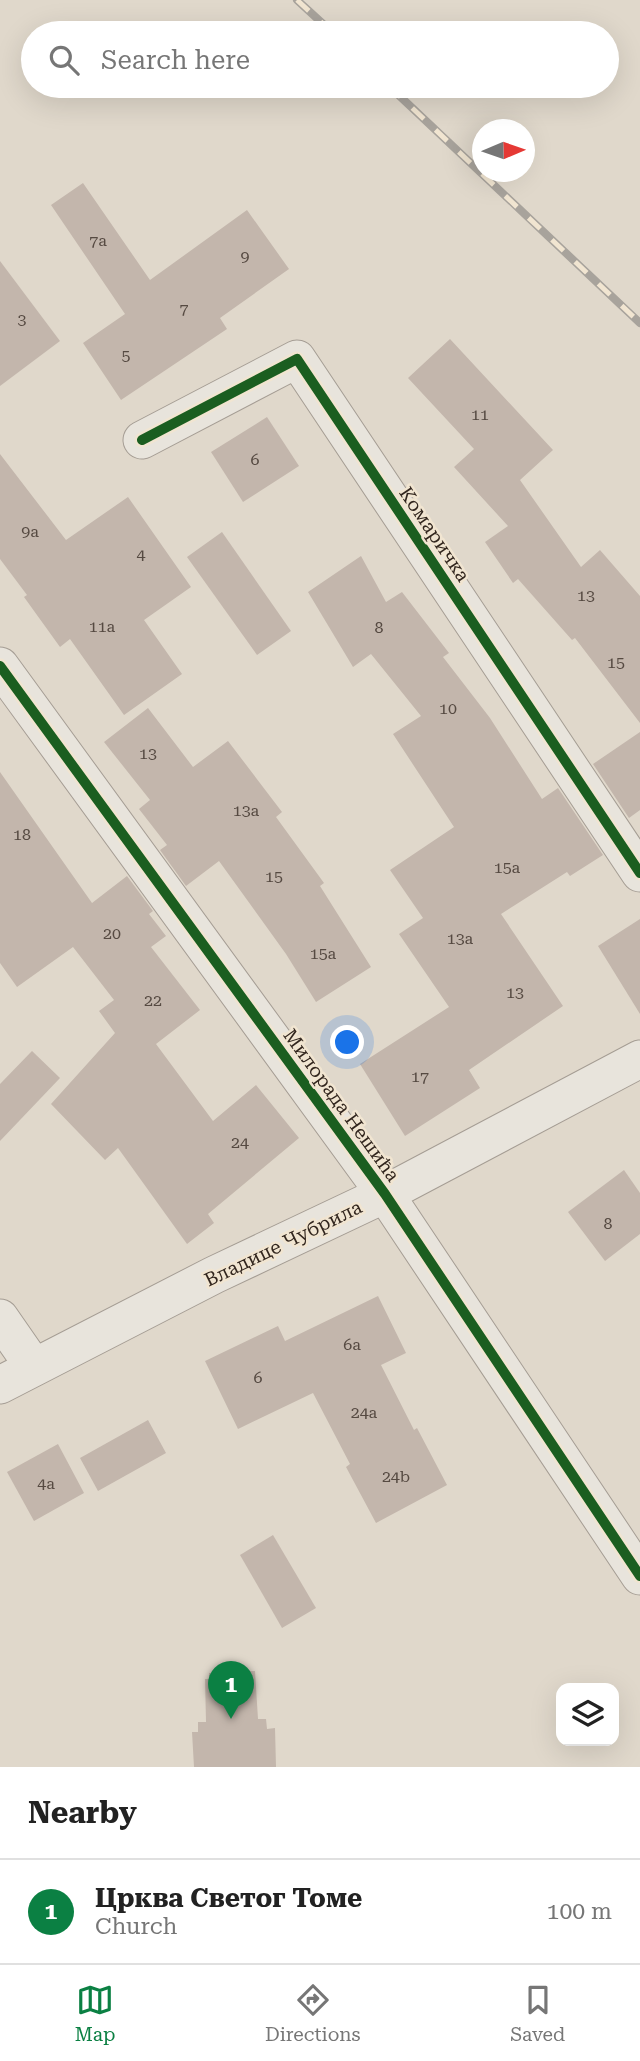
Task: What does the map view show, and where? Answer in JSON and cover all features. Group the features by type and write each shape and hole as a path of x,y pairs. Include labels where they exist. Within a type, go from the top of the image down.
{"street":[{"name":"Комаричка","path":"142,440 297,359 640,873"},
{"name":"Милорада Нешића","path":"0,666 384,1194 640,1576"},
{"name":"Владице Чубрила","path":"0,1385 214,1275 384,1194 640,1059"},
{"path":"0,1318 34,1367"}],"building":[{"path":"83,183 150,280 247,210 289,269 220,318 227,329 121,400 83,343 125,314 51,205"},
{"path":"0,261 60,341 0,386"},
{"path":"450,339 553,450 520,480 581,567 600,550 640,596 640,723 575,638 572,640 518,579 513,583 485,542 508,526 454,467 474,449 408,378"},
{"path":"267,417 299,466 243,502 211,452"},
{"path":"0,454 66,540 128,497 191,587 144,620 182,674 124,715 70,639 60,647 0,559"},
{"path":"222,532 291,631 257,655 187,557"},
{"path":"361,556 386,602 402,592 449,653 443,657 490,718 542,799 558,788 603,855 570,876 567,872 501,914 563,1006 469,1070 480,1088 405,1136 360,1064 449,1007 399,934 423,918 390,870 454,827 393,734 421,716 371,654 353,667 308,592"},
{"path":"148,708 193,767 228,741 282,812 276,817 324,883 320,886 371,967 316,1002 286,954 219,861 186,886 160,850 167,845 139,809 150,800 104,742"},
{"path":"640,732 640,810 629,818 593,764"},
{"path":"0,772 92,903 127,876 153,911 149,914 166,936 151,947 200,1010 156,1044 213,1121 256,1085 299,1138 208,1214 214,1223 187,1244 118,1148 105,1160 51,1104 115,1033 99,1011 114,1000 73,947 17,987 0,963"},
{"path":"640,919 640,1014 598,946"},
{"path":"32,1051 60,1078 0,1141 0,1084"},
{"path":"624,1170 640,1193 640,1234 605,1261 568,1212"},
{"path":"378,1296 406,1353 381,1365 414,1430 417,1428 447,1485 376,1523 346,1467 350,1464 313,1393 238,1429 205,1361 278,1326 285,1341"},
{"path":"148,1420 166,1453 98,1491 80,1458"},
{"path":"58,1444 84,1493 34,1521 7,1472"},
{"path":"273,1535 316,1608 282,1628 240,1555"},
{"path":"255,1671 258,1719 266,1719 267,1729 275,1728 276,1767 194,1767 192,1732 198,1732 198,1722 206,1722 205,1679 209,1679 209,1673"}],"railway":[{"path":"297,0 320,21"},
{"path":"402,98 640,323"}],"cycle path":[{"path":"142,440 297,359 640,873"},
{"path":"0,666 385,1194 640,1576"}],"place":[{"name":"Црква Светог Томе","path":"231,1719"}]}
